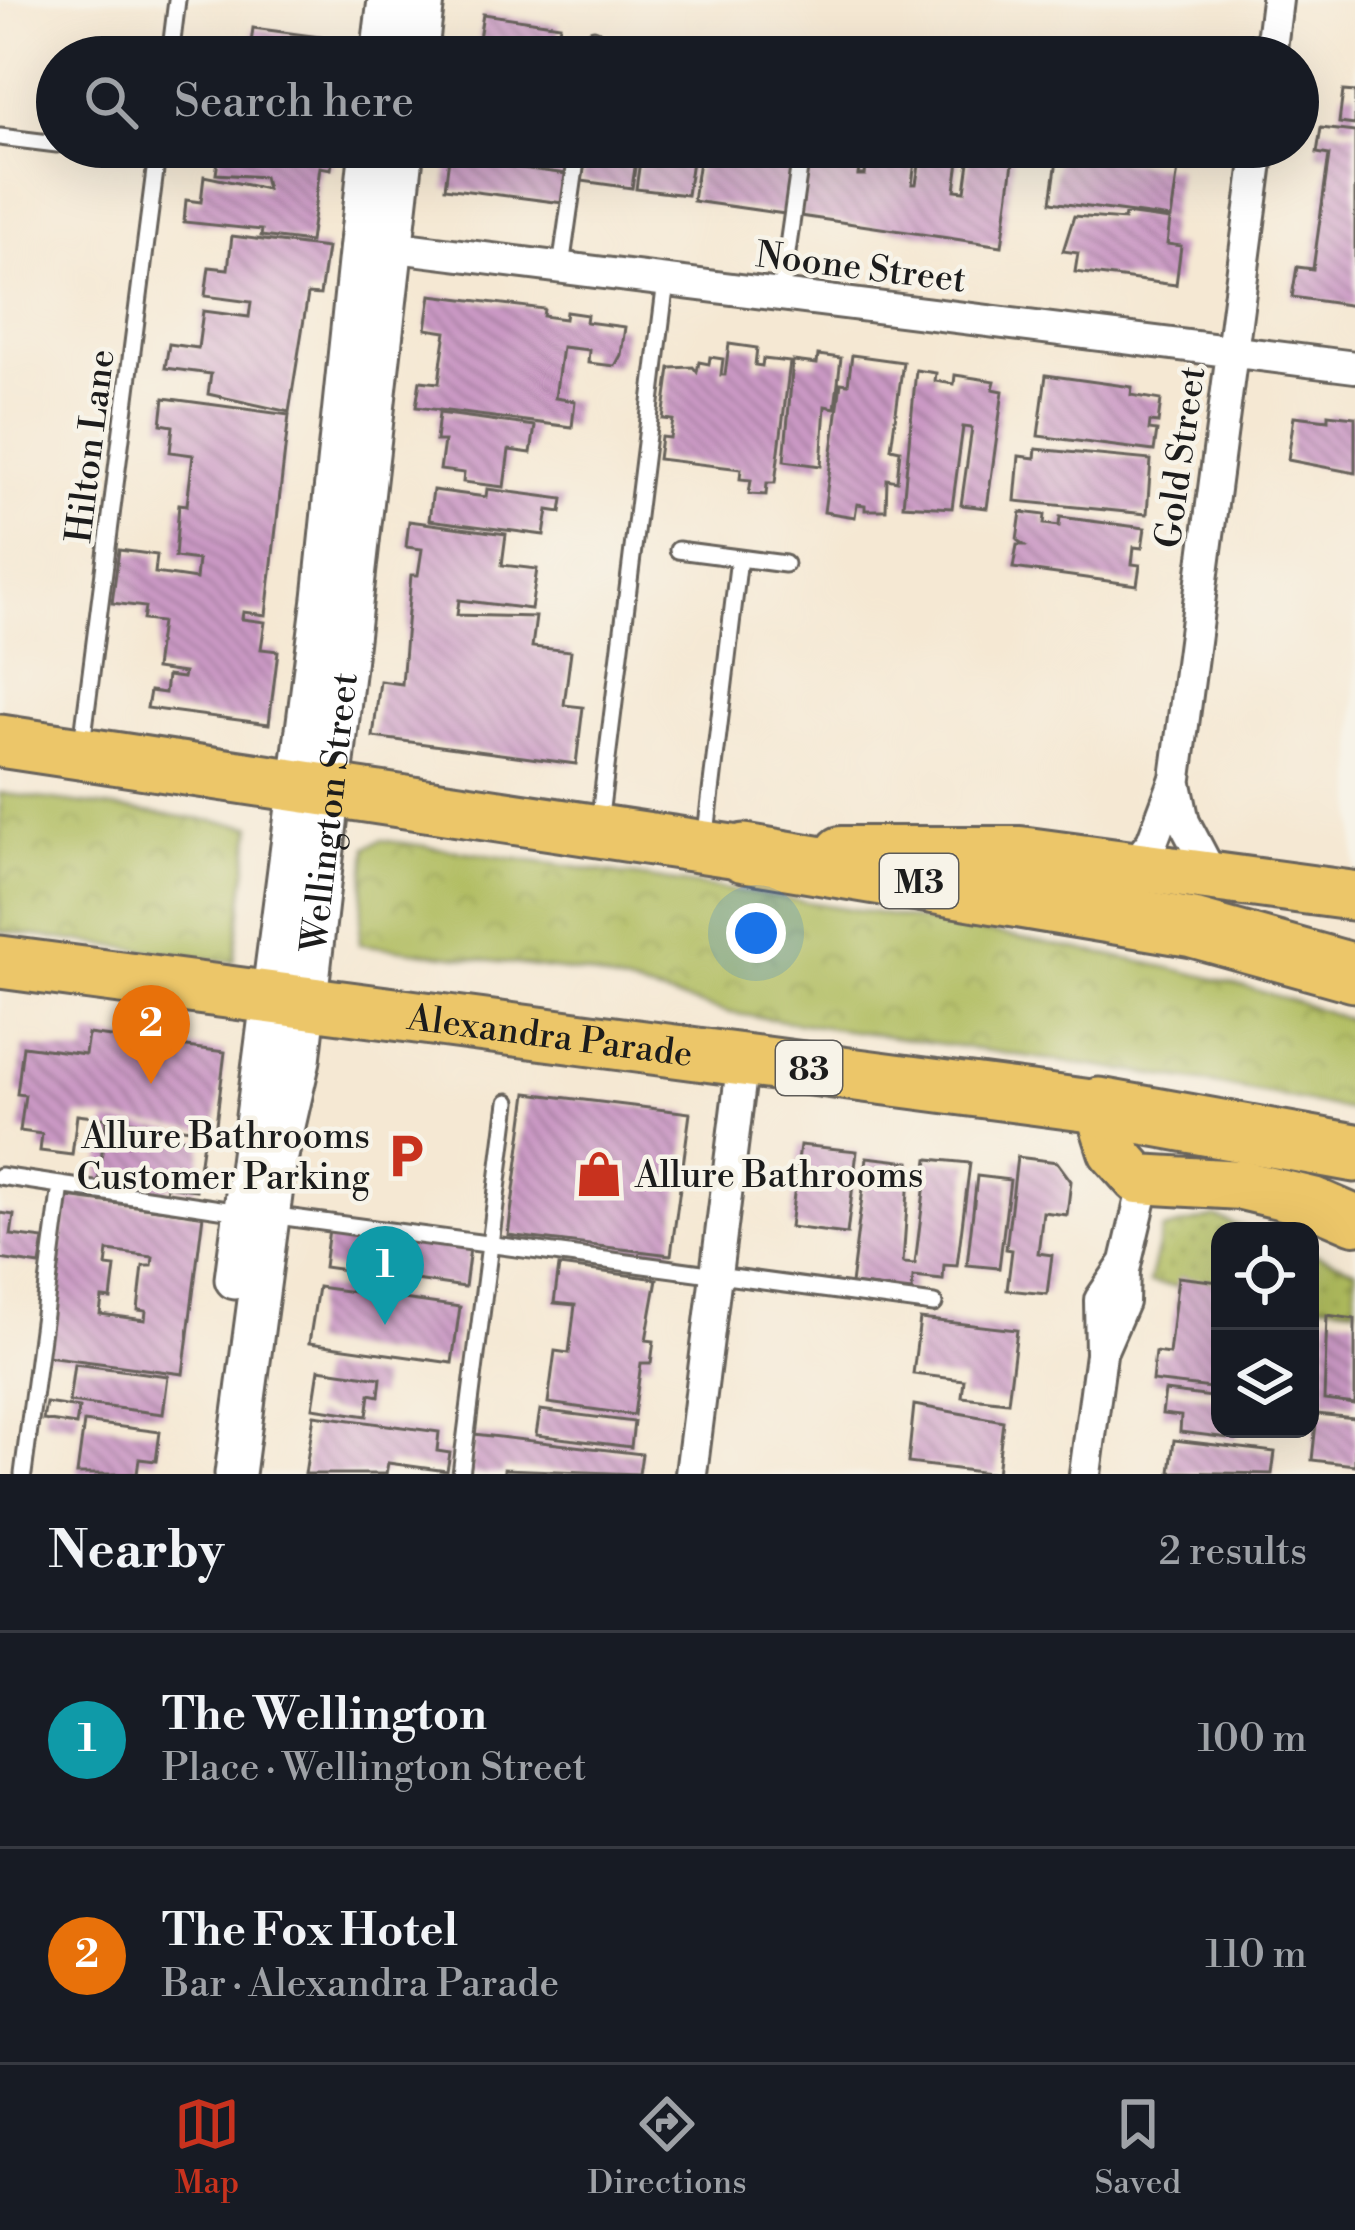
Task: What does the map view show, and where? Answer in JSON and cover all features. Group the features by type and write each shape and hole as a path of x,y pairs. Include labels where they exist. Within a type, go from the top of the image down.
{"highway":[{"path":"0,741 725,849"},
{"name":"M3","path":"725,849 1093,909 1251,941 1355,974"},
{"name":"Alexandra Parade","path":"0,962 1099,1107 1355,1153"}],"main road":[{"path":"725,849 986,850 1355,896"},
{"path":"1099,1107 1119,1159 1145,1181 1241,1185 1355,1220"}],"street":[{"path":"384,36 388,0"},
{"path":"419,36 424,0"},
{"path":"1273,36 1277,0"},
{"name":"Wellington Street","path":"210,1474 257,1214 289,999 374,244 371,168"},
{"name":"Wellington Street","path":"374,244 398,168"},
{"name":"Gold Street","path":"1133,866 1152,842 1176,778 1256,168"},
{"name":"Noone Street","path":"374,244 1355,368"},
{"name":"Gold Street","path":"1176,778 1184,822 1214,879"},
{"path":"691,1474 743,1059"},
{"path":"1084,1474 1101,1354 1124,1302 1126,1262 1145,1181"},
{"name":"Wellington Street","path":"235,1474 257,1214"}],"lane":[{"path":"173,36 177,0"},
{"path":"0,137 36,141"},
{"name":"Hilton Lane","path":"81,753 155,168"},
{"path":"561,267 575,168"},
{"path":"782,296 799,168"},
{"path":"599,827 666,281"},
{"path":"678,550 785,564"},
{"path":"725,849 740,558"},
{"path":"461,1474 508,1102"},
{"path":"0,1177 934,1304"},
{"path":"23,1474 61,1185"}],"green space":[{"path":"0,793 252,826 234,962 0,931"},
{"path":"382,840 901,917 1119,957 1262,991 1355,1022 1355,1111 1216,1084 730,1013 583,973 359,944 367,847"},
{"path":"1215,1217 1229,1222 1211,1222 1211,1291 1149,1283 1162,1230"},
{"path":"1319,1255 1355,1269 1355,1307 1319,1303"}],"building":[{"path":"483,14 560,25 558,36 479,36"},
{"path":"253,28 313,36 252,36"},
{"path":"1343,91 1355,92 1355,125 1339,123"},
{"path":"1321,128 1355,132 1355,306 1292,297 1297,267 1313,269 1329,155 1319,153"},
{"path":"217,168 320,168 310,242 261,236 262,230 184,222 186,200 201,202 204,176 267,189 264,177 216,174"},
{"path":"448,168 521,168 567,174 563,203 445,188"},
{"path":"584,168 635,168 632,188 582,181"},
{"path":"639,168 691,168 687,195 636,189"},
{"path":"698,168 792,168 785,214 693,201"},
{"path":"807,168 859,168 858,175 865,175 866,168 914,168 912,184 916,184 919,168 958,168 955,190 965,191 968,168 1012,168 1002,246 800,216"},
{"path":"1056,168 1178,169 1171,218 1051,202"},
{"path":"1125,214 1170,220 1167,244 1181,246 1176,285 1075,272 1078,253 1063,251 1074,216 1124,220"},
{"path":"232,236 327,248 320,295 308,294 289,412 208,394 211,374 165,368 169,344 198,348 203,311 249,317 251,302 205,296 209,267 228,269"},
{"path":"431,295 544,309 543,316 565,319 566,312 587,315 586,322 625,327 621,355 615,366 588,363 589,350 562,347 555,398 575,401 572,427 416,407 420,381 439,383 446,332 426,329"},
{"path":"729,344 757,348 755,365 762,366 763,359 790,362 775,483 767,483 766,495 749,494 751,480 740,479 741,469 658,459 661,437 670,438 673,420 663,419 670,368 693,367 697,372 699,362 709,364 710,357 723,359 721,375 725,375"},
{"path":"818,355 841,358 835,408 825,406 821,466 784,461 793,361 817,364"},
{"path":"852,355 903,362 891,448 900,450 897,481 887,479 886,510 865,510 865,505 857,504 855,517 824,512 841,383 848,384"},
{"path":"916,370 936,373 935,381 954,384 955,375 995,381 993,389 1003,391 987,508 961,505 972,428 963,427 952,508 903,505"},
{"path":"1046,375 1132,387 1131,395 1161,400 1158,423 1150,422 1149,430 1157,431 1154,451 1038,436"},
{"path":"164,398 289,415 266,615 243,612 242,619 265,622 261,649 278,651 269,724 147,708 150,691 165,693 167,676 183,678 184,673 155,669 161,622 143,620 145,607 112,603 119,550 157,555 155,573 196,579 198,560 175,557 179,504 187,505 193,455 170,452 173,426 161,424"},
{"path":"439,413 535,426 531,453 509,450 504,487 463,482 464,473 440,470 444,441 436,441"},
{"path":"1328,414 1355,417 1355,473 1288,460 1294,416 1328,420"},
{"path":"1036,449 1151,460 1147,514 1015,501 1019,456 1035,458"},
{"path":"487,489 563,499 561,512 548,510 544,535 429,520 433,490 486,497"},
{"path":"1021,512 1045,515 1044,524 1059,526 1060,517 1145,528 1142,548 1134,547 1132,564 1140,565 1137,585 1013,568 1017,545 1024,545 1017,540"},
{"path":"409,521 506,534 502,565 537,569 531,609 459,600 457,615 536,617 532,647 571,651 564,705 583,707 576,764 373,737 380,681 402,684 411,575 418,575 422,549 406,547"},
{"path":"88,1034 225,1052 215,1132 77,1115 72,1155 40,1151 42,1134 20,1131 25,1095 17,1094 23,1046 85,1054"},
{"name":"Allure Bathrooms","path":"527,1093 690,1113 671,1255 508,1235"},
{"path":"106,1121 174,1130 173,1137 203,1141 196,1190 167,1186 166,1193 98,1184"},
{"path":"800,1145 857,1151 847,1234 790,1227"},
{"path":"867,1157 910,1162 903,1263 915,1264 928,1159 970,1163 957,1266 944,1265 943,1280 913,1277 912,1291 851,1284"},
{"path":"1017,1157 1057,1162 1071,1181 1067,1215 1043,1212 1038,1253 1052,1255 1047,1294 1007,1290 1012,1250 1006,1249"},
{"path":"977,1176 1010,1180 999,1268 967,1265"},
{"path":"67,1197 203,1215 183,1374 46,1356","holes":["108,1251 153,1257 152,1266 143,1266 138,1310 146,1311 145,1320 100,1314 102,1298 111,1299 115,1267 106,1266"]},
{"path":"0,1213 14,1215 11,1235 44,1239 40,1265 0,1259"},
{"path":"329,1229 470,1248 465,1287 324,1267"},
{"path":"559,1266 657,1279 646,1340 654,1341 651,1363 641,1363 634,1415 548,1403 555,1351 569,1353 575,1305 554,1303"},
{"path":"1178,1277 1211,1281 1211,1388 1152,1381 1155,1352 1169,1354"},
{"path":"318,1287 460,1307 452,1363 309,1343"},
{"path":"1327,1315 1355,1319 1355,1404 1324,1400"},
{"path":"920,1319 1017,1330 1008,1402 962,1397 964,1380 913,1374"},
{"path":"74,1364 168,1376 163,1414 69,1402"},
{"path":"319,1369 381,1378 379,1396 370,1394 367,1416 313,1408"},
{"path":"1165,1391 1211,1397 1211,1436 1180,1432 1181,1416 1162,1414"},
{"path":"46,1403 79,1408 76,1425 43,1420"},
{"path":"914,1405 1003,1421 997,1474 908,1463"},
{"path":"540,1410 634,1422 631,1447 536,1435"},
{"path":"1319,1414 1355,1418 1355,1465 1312,1460"},
{"path":"314,1415 439,1432 437,1451 450,1453 447,1471 388,1463 386,1474 305,1474"},
{"path":"84,1422 160,1432 156,1461 139,1459 137,1474 77,1474"},
{"path":"474,1434 642,1454 639,1474 504,1469 504,1474 470,1474"},
{"path":"1174,1440 1275,1452 1272,1474 1170,1472"}],"place":[{"name":"The Fox Hotel","path":"151,1084"},
{"name":"Allure Bathrooms Customer Parking","path":"406,1156"},
{"name":"Allure Bathrooms","path":"599,1174"},
{"name":"The Wellington","path":"385,1325"}]}
